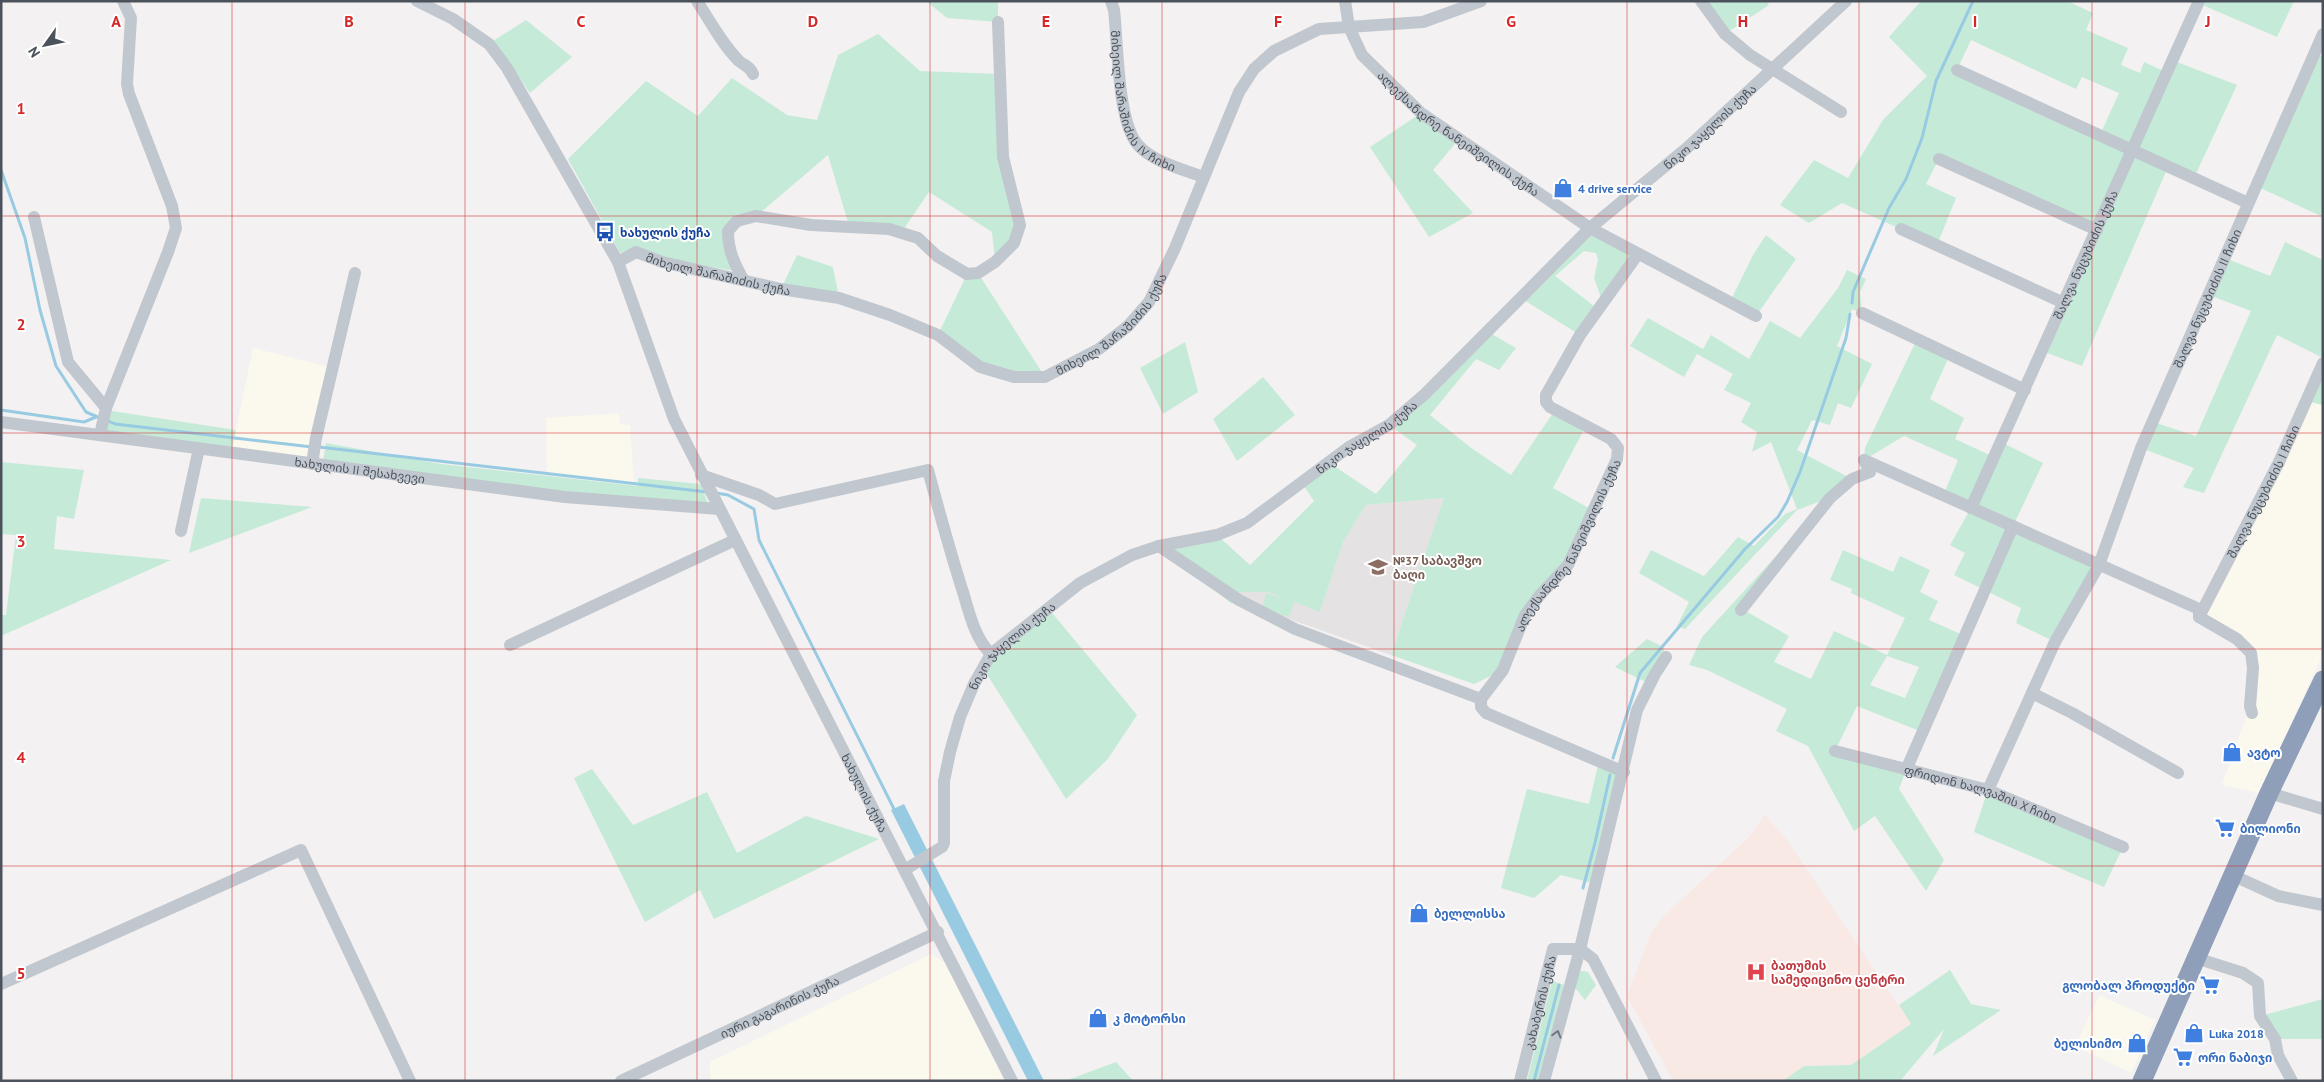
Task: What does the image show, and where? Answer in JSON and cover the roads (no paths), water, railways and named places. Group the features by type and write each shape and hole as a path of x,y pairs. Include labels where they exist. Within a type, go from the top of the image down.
{"highway":[{"path":"2142,1081 2269,793 2323,680"}],"street":[{"path":"100,435 105,409 176,228 172,206 129,94 127,84 131,18 123,1"},
{"path":"417,1 453,20 489,44 507,68 618,262 674,419 704,479 760,495 775,504 928,470 946,540 972,619 984,648 991,654"},
{"path":"697,1 724,43 740,62 751,68 753,74"},
{"name":"მიხეილ შარაშიძის IV ჩიხი","path":"1111,1 1114,10 1123,106 1128,128 1139,145 1158,159 1203,178"},
{"name":"ალექსანდრე ნანეიშვილის ქუჩა","path":"1345,1 1349,27 1362,55 1421,113 1590,228 1756,316"},
{"name":"მიხეილ შარაშიძის ქუჩა","path":"618,262 636,252 662,262 782,289 839,298 890,315 938,335 980,367 1014,377 1045,376 1099,349 1128,326 1149,302 1175,248 1239,92 1254,69 1274,51 1319,29 1423,22 1481,1"},
{"path":"1701,1 1725,34 1750,54 1841,112"},
{"name":"ნიკო ჯაყელის ქუჩა","path":"906,869 936,851 944,843 944,781 950,752 967,700 991,654 1080,583 1132,555 1159,546 1217,535 1247,523 1349,447 1389,425 1420,399 1590,228 1687,148 1846,1"},
{"name":"შალვა ნუცუბიძის ქუჩა","path":"1971,508 2199,1"},
{"path":"743,279 730,253 728,231 737,221 756,216 811,225 889,229 918,238 937,256 967,274 978,273 995,262 1014,243 1020,225 1003,157 998,22"},
{"name":"შალვა ნუცუბიძის II ჩიხი","path":"1988,790 2055,642 2099,565 2141,448 2323,34"},
{"path":"1957,70 2248,203"},
{"path":"1939,159 2097,230"},
{"path":"34,217 68,362 105,409"},
{"path":"1901,229 2064,303"},
{"name":"ალექსანდრე ნანეიშვილის ქუჩა","path":"1481,699 1503,670 1525,615 1540,595 1568,566 1617,459 1618,448 1612,439 1550,407 1546,402 1546,395 1580,335 1638,254"},
{"path":"312,464 355,273"},
{"path":"1862,313 2025,390"},
{"name":"შალვა ნუცუბიძის I ჩიხი","path":"2198,617 2279,462 2323,363"},
{"name":"ხახულის II შესახვევი","path":"1,422 565,497 718,507"},
{"path":"181,531 199,448"},
{"path":"1741,610 1830,498 1852,479 1870,472 1864,460 2200,610 2198,617 2237,639 2251,653 2253,668 2250,706 2252,712"},
{"name":"ხახულის ქუჩა","path":"704,479 889,842 906,869 1012,1081"},
{"path":"1906,770 2013,526"},
{"path":"510,644 735,540"},
{"path":"1159,546 1239,600 1295,629 1481,699 1481,707 1486,713 1624,772"},
{"path":"1656,1081 1593,959 1580,949 1624,772 1637,710 1666,657"},
{"path":"2032,693 2072,712 2178,773"},
{"name":"ფრიდონ ხალვაშის X ჩიხი","path":"1835,751 1988,790 2123,847"},
{"path":"2269,793 2323,809"},
{"path":"1,984 301,850 410,1081"},
{"path":"2232,875 2278,896 2323,905"},
{"name":"იური გაგარინის ქუჩა","path":"620,1081 938,932"},
{"name":"კახაბერის ქუჩა","path":"1520,1081 1553,949 1580,949 1544,1081"},
{"path":"2196,958 2243,973 2258,983 2260,1016 2274,1039 2278,1056 2292,1081"}],"water":[{"path":"904,804 1044,1081 1028,1081 891,810"}],"waterway":[{"path":"1852,303 1853,292 1889,208 1906,179 1922,138 1936,81 1973,1"},
{"path":"1,170 25,238 40,310 56,366 86,412 100,418"},
{"path":"1613,758 1640,673 1745,549 1778,517 1787,502 1800,472 1846,338 1850,314"},
{"path":"1,410 84,422 96,417"},
{"path":"106,420 115,424 312,447"},
{"path":"319,447 707,492"},
{"path":"716,493 728,495 754,509 759,540 895,811"},
{"path":"1583,888 1610,775"},
{"path":"1534,1081 1559,985"}],"place":[{"name":"4 drive service","path":"1563,188"},
{"name":"ხახულის ქუჩა","path":"605,232"},
{"name":"№37 საბავშვო ბაღი","path":"1378,567"},
{"name":"ავტო","path":"2232,752"},
{"name":"ბილიონი","path":"2225,828"},
{"name":"ბელლისსა","path":"1419,913"},
{"name":"ბათუმის სამედიცინო ცენტრი","path":"1756,972"},
{"name":"გლობალ პროდუქტი","path":"2210,985"},
{"name":"კ მოტორსი","path":"1098,1018"},
{"name":"Luka 2018","path":"2194,1033"},
{"name":"ბელისიმო","path":"2137,1043"},
{"name":"ორი ნაბიჯი","path":"2183,1057"}]}
